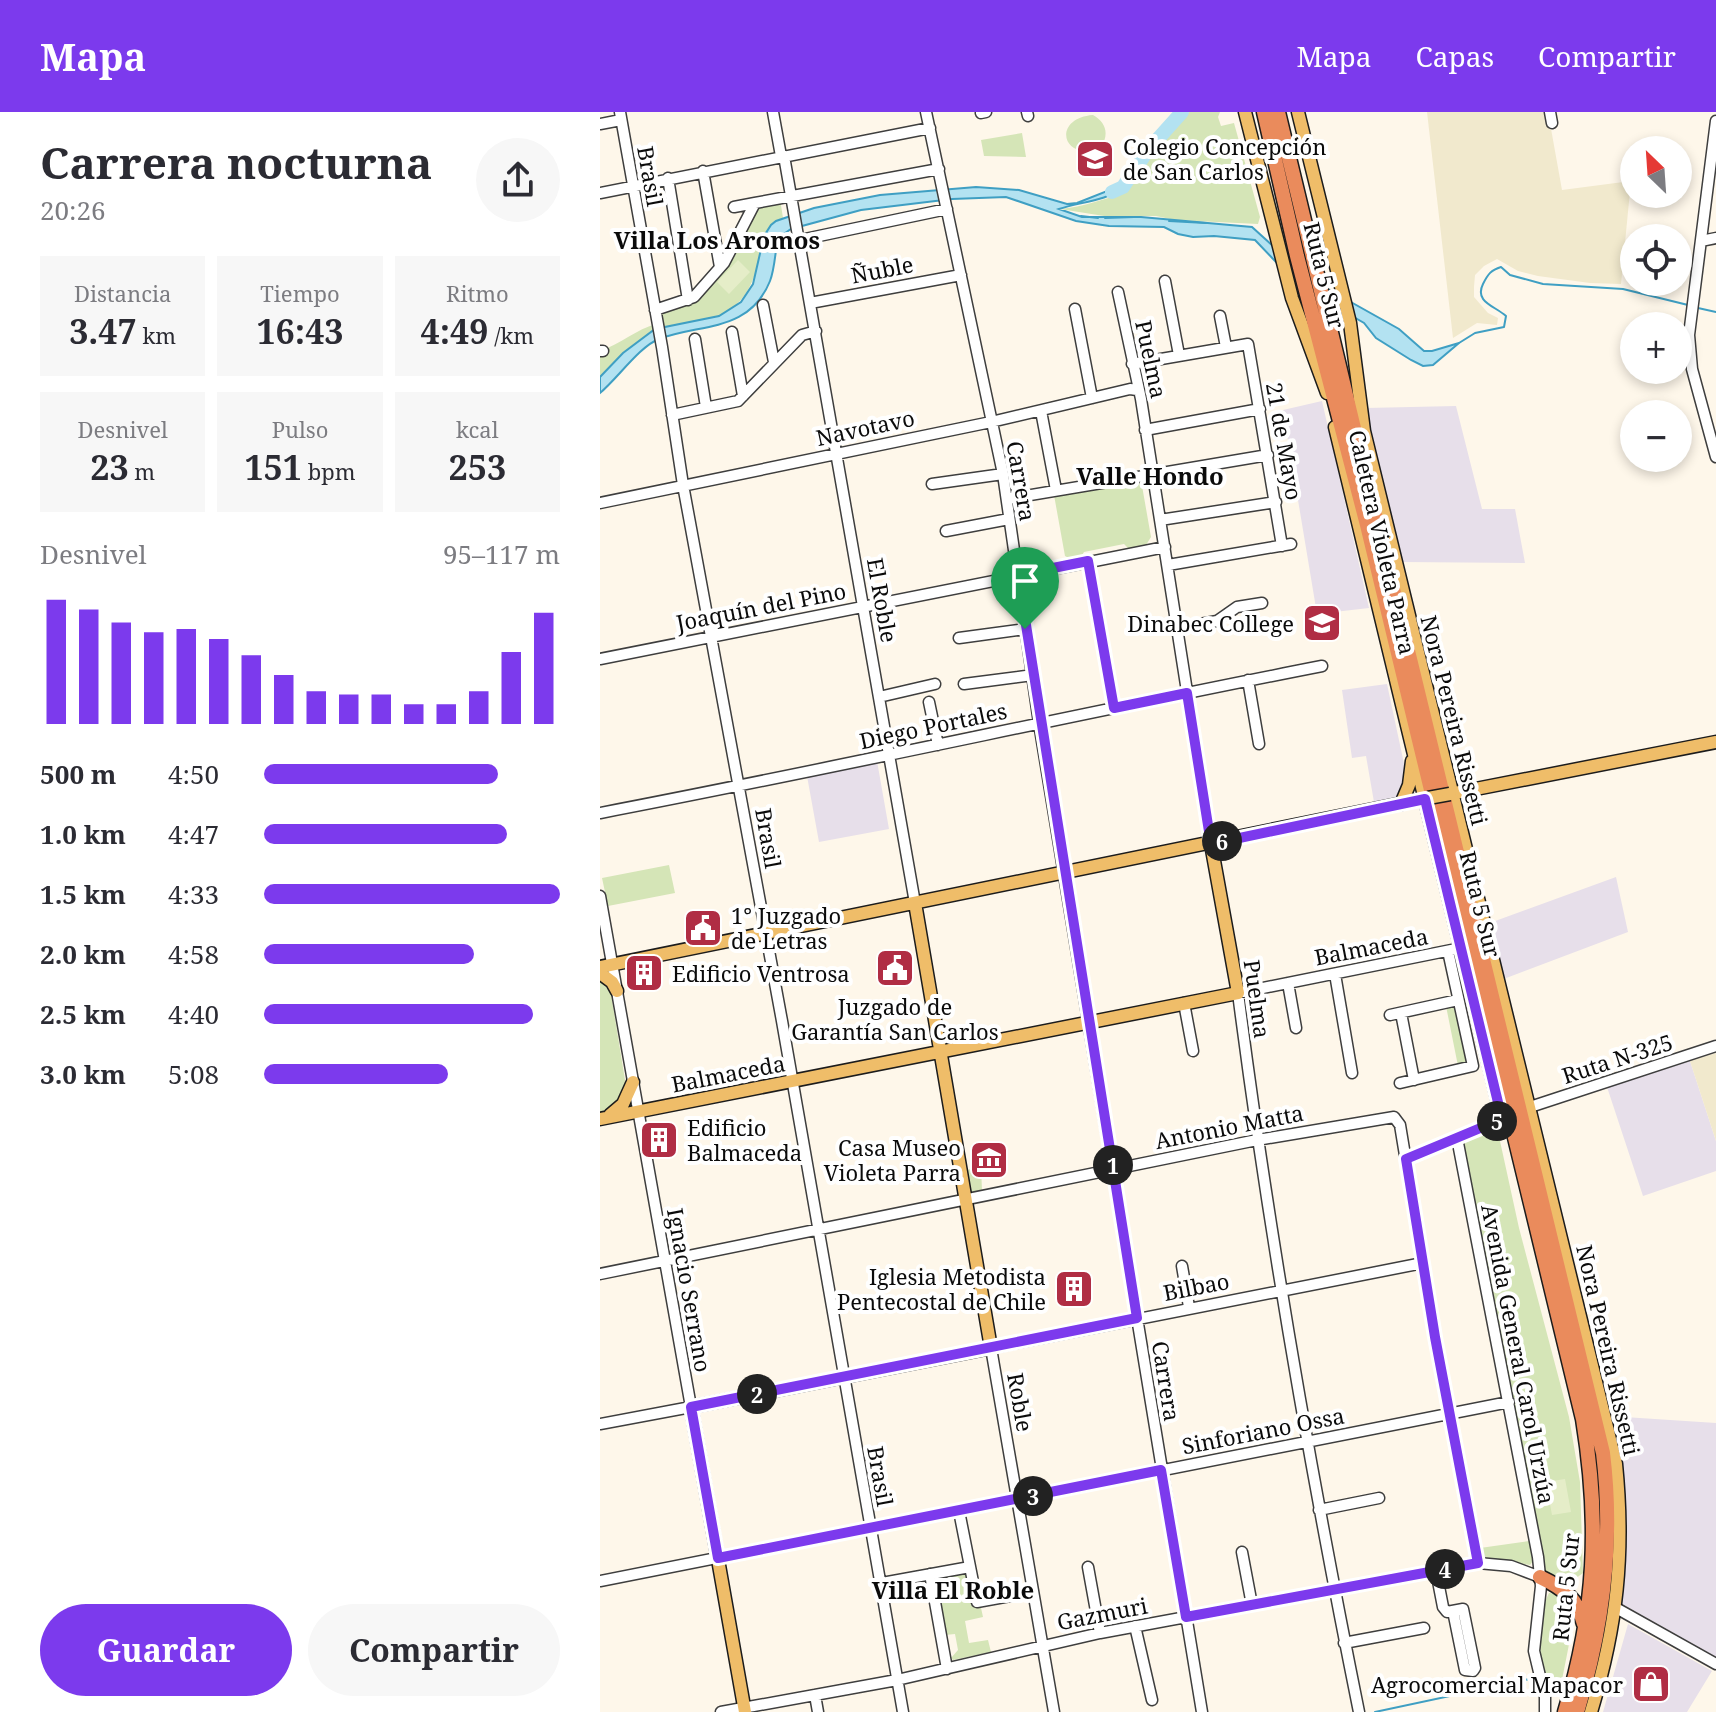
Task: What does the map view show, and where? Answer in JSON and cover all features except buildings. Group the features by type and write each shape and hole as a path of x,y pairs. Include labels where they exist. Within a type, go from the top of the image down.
{"highway":[{"name":"Ruta 5 Sur","path":"1264,112 1309,307 1367,525 1579,1396 1592,1487 1595,1553 1585,1628 1565,1712"},
{"name":"Ruta 5 Sur","path":"1278,112 1603,1453 1608,1521 1605,1573 1596,1639 1577,1712"},
{"path":"1502,1119 1527,1221 1556,1311"},
{"path":"1540,1577 1571,1597 1580,1611 1585,1628"}],"main road":[{"name":"Caletera Violeta Parra","path":"1245,112 1292,298 1327,392 1426,798 1454,950 1502,1119"},
{"name":"Nora Pereira Rissetti","path":"1298,112 1350,323 1364,431 1616,1464 1620,1518 1616,1608 1591,1712"},
{"path":"617,991 604,968 1426,798 1716,742"},
{"path":"1401,804 1409,785 1412,747"},
{"path":"1401,804 1416,813 1433,831"},
{"name":"Puelma","path":"1211,844 1238,993"},
{"name":"El Roble","path":"915,903 941,1052"},
{"name":"Balmaceda","path":"602,1119 1238,993"},
{"name":"Roble","path":"941,1052 991,1348"},
{"path":"602,1119 623,1104 633,1082"},
{"name":"Bilbao","path":"691,1407 991,1348"},
{"name":"Ignacio Serrano","path":"691,1407 744,1710"}],"street":[{"name":"El Roble","path":"773,112 792,196 915,903"},
{"name":"Carrera","path":"926,112 1003,474 1039,723 1202,1712"},
{"path":"600,124 620,116"},
{"name":"Brasil","path":"620,116 903,1712"},
{"path":"1716,121 1689,335 1692,369 1716,457"},
{"path":"600,193 930,128"},
{"path":"734,207 939,169"},
{"path":"703,171 720,267"},
{"path":"668,178 688,300"},
{"path":"655,310 694,297 720,267 755,203"},
{"path":"799,237 946,206"},
{"path":"1701,241 1716,238"},
{"name":"Ñuble","path":"810,303 961,275"},
{"path":"1165,281 1179,355"},
{"name":"Puelma","path":"1118,292 1165,547 1211,844"},
{"path":"763,305 774,362"},
{"path":"1075,309 1092,398"},
{"path":"1132,364 1226,347 1220,316"},
{"path":"672,415 738,401 802,335 816,331"},
{"path":"732,332 743,396"},
{"path":"695,339 706,407"},
{"name":"21 de Mayo","path":"1168,565 1287,545 1276,502 1248,344 1226,347"},
{"name":"Navotavo","path":"600,503 991,422 1130,389 1137,390"},
{"path":"1145,430 1260,409"},
{"path":"1041,411 1056,490"},
{"path":"1007,499 1268,455"},
{"path":"932,484 1003,474"},
{"path":"1160,520 1276,502"},
{"path":"946,531 1009,519"},
{"name":"Joaquín del Pino","path":"600,659 1165,547"},
{"path":"1088,561 1114,708"},
{"path":"1178,628 1217,621 1237,607 1262,603"},
{"path":"959,638 1025,629"},
{"name":"Diego Portales","path":"600,813 1322,666"},
{"path":"964,684 1033,675"},
{"path":"1248,680 1259,744"},
{"path":"879,697 935,684"},
{"path":"929,702 938,745"},
{"path":"600,896 604,968"},
{"path":"1400,1083 1473,1066 1458,1000 1454,950"},
{"name":"Balmaceda","path":"1238,993 1454,950"},
{"path":"1335,974 1352,1073"},
{"name":"Balmaceda","path":"1288,983 1296,1028"},
{"name":"Ignacio Serrano","path":"617,991 691,1407"},
{"name":"Puelma","path":"1238,993 1257,1140 1307,1442 1359,1710"},
{"path":"1414,1080 1395,1014 1458,1000"},
{"path":"1184,1003 1193,1051"},
{"name":"Ruta N-325","path":"1530,1107 1716,1046"},
{"name":"Antonio Matta","path":"600,1274 965,1198 1390,1116 1396,1118 1400,1125 1406,1159"},
{"path":"1478,1563 1406,1159 1502,1119"},
{"name":"Avenida General Carol Urzúa","path":"1457,1138 1540,1577 1534,1651 1545,1697 1545,1712"},
{"name":"Bilbao","path":"991,1348 1423,1263"},
{"path":"1182,1266 1189,1307"},
{"name":"Roble","path":"991,1348 1054,1712"},
{"name":"Sinforiano Ossa","path":"600,1581 1509,1402"},
{"name":"Bilbao","path":"600,1424 691,1407"},
{"path":"1319,1510 1379,1498"},
{"path":"959,1511 977,1602 1033,1592"},
{"path":"1242,1552 1252,1605"},
{"name":"Gazmuri","path":"721,1712 897,1680 1135,1626 1478,1563 1511,1566 1540,1577"},
{"path":"882,1583 970,1567"},
{"path":"1088,1567 1100,1633"},
{"path":"1436,1571 1443,1607 1447,1612 1463,1609 1475,1668 1473,1671 1465,1670 1453,1611"},
{"path":"930,1574 947,1669"},
{"path":"1616,1608 1716,1664"},
{"path":"1135,1626 1152,1700"},
{"path":"1344,1643 1424,1628"},
{"path":"815,1695 818,1712"}],"shaded area":[{"path":"1427,112 1548,112 1562,190 1620,182 1620,208 1628,208 1627,224 1620,224 1620,284 1538,276 1518,271 1497,259 1475,275 1474,297 1488,313 1498,318 1497,325 1477,323 1453,338"},
{"path":"1322,401 1369,608 1317,614 1283,410"},
{"path":"1456,406 1482,509 1515,509 1525,563 1402,562 1366,408"},
{"path":"1387,684 1406,773 1398,798 1374,802 1366,756 1352,758 1342,690"},
{"path":"877,761 889,829 819,842 807,776"},
{"path":"1616,877 1628,932 1501,980 1487,924"},
{"path":"1716,1053 1716,1141 1690,1061"},
{"path":"1690,1061 1716,1141 1716,1171 1643,1196 1607,1087"},
{"path":"1609,1416 1716,1423 1716,1657 1622,1604 1624,1503"},
{"path":"1628,1624 1712,1671 1687,1712 1603,1712"}],"green space":[{"path":"1189,112 1220,112 1221,126 1234,123 1260,217 1258,224 1175,220 1156,216 1104,216 1060,209 1122,194 1153,152"},
{"path":"1093,115 1105,129 1100,148 1087,151 1070,145 1066,138 1071,123"},
{"path":"1022,133 1026,157 984,156 981,140"},
{"path":"780,199 783,218 766,235 755,275 738,303 723,314 707,320 655,329 623,353 600,377 600,351 657,324 657,311 694,298 756,204"},
{"path":"738,260 750,272 729,294 717,282"},
{"path":"1141,480 1151,537 1146,545 1129,549 1124,544 1084,552 1081,557 1071,559 1065,556 1054,495"},
{"path":"669,865 675,893 608,906 602,878"},
{"path":"600,978 611,994 626,1086 617,1103 600,1112"},
{"path":"1455,1004 1468,1064 1458,1066 1446,1006"},
{"path":"1485,1134 1497,1136 1500,1141 1519,1228 1569,1417 1580,1482 1583,1573 1567,1581 1552,1578 1544,1569 1463,1146 1466,1139"},
{"path":"1001,1149 1004,1164 981,1166 982,1191 971,1193 964,1171 977,1167 974,1154"},
{"path":"1565,1479 1571,1512 1552,1515 1546,1482"},
{"path":"1529,1541 1533,1561 1530,1565 1482,1557 1480,1548"},
{"path":"968,1573 974,1607 981,1608 983,1617 965,1621 969,1643 988,1640 991,1652 953,1660 951,1658 958,1650 955,1634 945,1635 935,1580"},
{"path":"1549,1593 1566,1601 1574,1619 1560,1690 1551,1691 1543,1668 1540,1642 1541,1616"}],"water":[{"path":"1123,180 1125,187 1110,195 1059,209 1082,217 1141,217 1252,227 1308,278 1399,329 1424,351 1459,343 1433,365 1423,366 1411,360 1376,338 1364,323 1298,285 1255,240 1193,237 1164,227 1109,226 1076,221 1006,197 952,199 861,210 791,229 778,238 770,281 750,310 722,324 659,339 636,355 600,393 600,377 623,353 655,329 719,316 741,302 753,284 764,236 776,221 814,208 880,195 976,187 1019,190 1067,204 1077,203 1115,188"}],"waterway":[{"path":"1112,192 1123,187 1148,150 1182,112"},
{"path":"1081,216 1098,218"},
{"path":"1105,218 1134,217"},
{"path":"1169,221 1206,223"},
{"path":"1459,343 1475,333 1504,327 1506,316 1481,295 1488,275 1501,267 1510,275 1543,284 1623,289 1688,305"},
{"path":"1698,308 1716,312"},
{"path":"1375,1712 1534,1678"}],"place":[{"name":"Colegio Concepción de San Carlos","path":"1095,159"},
{"name":"Dinabec College","path":"1322,623"},
{"name":"1° Juzgado de Letras","path":"703,928"},
{"name":"Juzgado de Garantía San Carlos","path":"895,968"},
{"name":"Edificio Ventrosa","path":"644,973"},
{"name":"Edificio Balmaceda","path":"659,1140"},
{"name":"Casa Museo Violeta Parra","path":"989,1160"},
{"name":"Iglesia Metodista Pentecostal de Chile","path":"1074,1289"},
{"name":"Agrocomercial Mapacor","path":"1651,1684"}],"district":[{"name":"Villa Los Aromos","path":"717,239"},
{"name":"Valle Hondo","path":"1150,475"},
{"name":"Villa El Roble","path":"953,1589"}],"route":[{"path":"1088,561 1114,708 1187,693 1211,844 1425,799 1502,1119 1406,1159 1435,1337 1478,1563 1186,1617 1161,1470 718,1558 691,1407 1137,1318 1025,629 1018,575 1088,561"}]}
